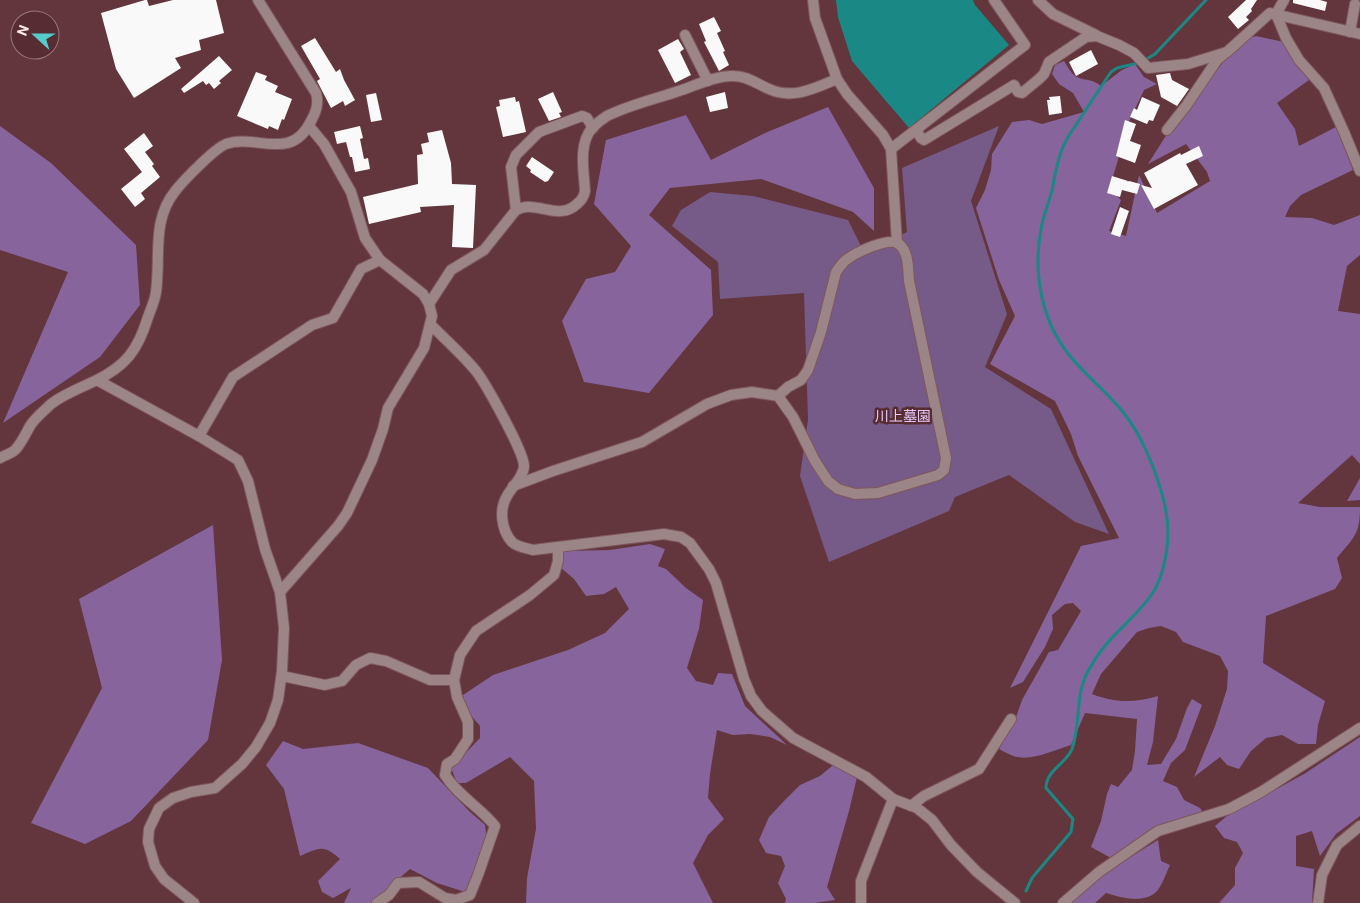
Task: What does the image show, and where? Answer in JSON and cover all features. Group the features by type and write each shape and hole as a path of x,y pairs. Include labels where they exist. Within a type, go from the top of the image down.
{"street":[{"path":"0,458 16,450 31,424 54,402 118,368 132,354 139,342 156,292 159,226 165,208 174,192 185,180 226,144 237,142 276,145 288,143 303,133 309,126 316,112 318,100 316,93 258,0"},
{"path":"813,0 815,18 838,79 847,94 883,134 891,149 897,243"},
{"path":"891,149 1025,45 994,0"},
{"path":"1038,0 1053,14 1134,53 1148,68 1188,64 1227,52"},
{"path":"1276,14 1284,0"},
{"path":"1167,130 1186,106 1217,60 1270,13 1355,33 1356,4"},
{"path":"1276,14 1286,38 1299,60 1324,88 1360,171"},
{"path":"685,34 708,81"},
{"path":"916,130 924,140 1014,85 1018,92 1022,93 1044,74 1049,62 1086,37 1097,36"},
{"path":"429,304 451,270 484,250 516,210 522,206 532,206 558,212 567,211 576,206 584,197 584,148 587,136 592,128 606,117 708,81 732,76 744,77 769,90 792,94 807,91 838,79"},
{"path":"516,210 511,167 516,155 539,132 582,116 587,118 592,128"},
{"path":"280,592 348,513 372,460 383,430 388,408 424,348 432,316 429,304 423,294 380,260 365,238 351,192 324,144 309,126"},
{"path":"513,486 642,442 708,404 731,395 752,392 778,396 828,481 838,488 855,494 878,493 938,475 944,470 946,458 904,249 897,243 889,241 875,246 851,256 840,266 836,272 821,332 808,370 801,380 788,386 778,396"},
{"path":"199,436 233,377 312,325 333,318 361,269 380,260"},
{"path":"431,325 476,372 513,434 524,466 506,498 502,512 502,523 513,543 533,550 664,534 681,536 690,542 705,561 716,583 738,664 756,704 793,738 866,777 893,799 917,808 932,820 977,872 1016,903"},
{"path":"97,380 199,436 241,464 248,481 265,549 280,592 284,628 282,676 278,700 270,723 256,747 242,764 215,788 191,792 173,798 159,808 149,828 148,842 155,866 164,879 194,903"},
{"path":"378,903 398,883 419,882 445,898 456,900 470,895 495,826 487,815 452,787 445,775 447,764 455,759 468,738 468,722 457,697 454,680 460,655 476,631 530,595 554,575 558,561 558,548"},
{"path":"282,676 325,685 342,681 356,665 370,658 386,661 430,680 454,680"},
{"path":"911,806 924,796 979,770 1011,719"},
{"path":"1063,903 1099,872 1158,831 1229,809 1261,792 1360,728"},
{"path":"862,903 861,881 893,799"},
{"path":"1318,903 1322,875 1337,845 1360,826"}],"green space":[{"name":"川上墓園","path":"999,126 971,201 1007,314 985,367 1051,409 1109,534 1075,522 1009,475 955,497 949,511 829,562 800,476 808,419 804,293 720,299 718,262 672,226 681,210 710,192 753,196 848,220 864,252 907,232 902,168"}],"shaded area":[{"path":"1256,36 1284,42 1309,80 1277,103 1295,129 1299,146 1336,127 1353,170 1301,195 1290,206 1285,217 1312,218 1334,225 1360,215 1360,255 1347,266 1338,311 1360,314 1360,464 1352,455 1298,503 1320,507 1360,507 1359,524 1352,540 1337,558 1342,578 1335,589 1266,616 1263,663 1325,701 1318,725 1316,744 1298,744 1282,735 1266,738 1251,751 1239,769 1227,765 1220,757 1194,777 1215,726 1227,689 1228,671 1220,656 1183,642 1176,632 1161,626 1137,632 1101,674 1092,694 1125,701 1158,696 1153,742 1147,765 1161,764 1176,739 1192,699 1202,705 1185,750 1171,763 1163,781 1177,787 1184,800 1200,808 1205,816 1111,858 1091,847 1101,821 1111,784 1118,787 1132,770 1137,719 1085,713 1071,745 1027,758 1013,756 999,749 1015,720 1022,700 1049,652 1058,650 1081,611 1073,603 1065,604 1052,615 1053,629 1045,647 1023,682 1010,688 1081,546 1119,538 1078,456 1071,434 1055,401 990,364 1015,316 999,280 976,208 985,190 991,170 992,154 1012,122 1029,120 1042,124 1084,112 1073,93 1059,84 1052,74 1055,65 1064,61 1074,75 1093,81 1101,86 1122,70 1135,64 1144,77 1157,84 1144,90 1123,134 1111,183 1115,194 1121,200 1109,231 1126,236 1139,175 1157,213 1210,181 1207,172 1186,144 1148,164 1174,123 1234,49"},
{"path":"828,107 874,188 874,231 853,212 761,179 670,188 649,215 711,270 713,315 649,393 584,382 562,321 586,279 615,272 631,246 594,204 606,140 686,115 711,160 765,133"},
{"path":"0,126 51,163 136,245 140,305 100,357 3,423 68,272 0,250"},
{"path":"1360,478 1360,500 1347,501"},
{"path":"213,525 222,660 208,740 131,821 85,844 31,823 102,688 79,599"},
{"path":"650,544 665,549 658,566 666,569 686,588 703,600 699,629 687,668 696,681 713,685 718,673 732,674 745,706 787,745 770,737 750,734 733,735 717,730 708,798 724,819 708,835 693,863 713,903 526,903 527,878 536,829 534,781 510,757 466,783 457,783 451,768 480,738 480,726 457,699 493,675 568,650 605,633 629,609 616,587 604,594 586,596 574,579 560,567 564,551 610,550"},
{"path":"1360,737 1360,816 1336,834 1320,856 1312,831 1296,836 1296,866 1314,869 1312,903 1219,903 1235,885 1235,868 1243,853 1237,842 1224,838 1215,826 1227,816 1304,774"},
{"path":"283,741 303,749 358,743 428,768 485,825 487,840 465,892 437,883 410,869 371,903 344,903 351,888 333,898 322,892 318,881 340,859 325,849 317,849 300,856 284,789 266,765"},
{"path":"838,761 858,773 827,887 835,900 814,903 785,903 786,899 778,883 785,866 781,856 766,853 759,840 769,817 800,785 820,776"},
{"path":"1158,840 1161,861 1170,865 1162,884 1155,893 1138,899 1106,893 1095,903 1068,903 1087,884"}],"water":[{"path":"836,0 973,0 975,5 1009,45 909,128 852,61 838,17"}],"building":[{"path":"147,0 149,6 173,0 216,0 224,33 199,40 201,50 175,58 181,68 134,98 116,69 101,13"},
{"path":"1246,0 1257,0 1251,9 1252,11 1246,17 1249,20 1238,29 1228,17"},
{"path":"1293,0 1320,0 1327,2 1325,11 1293,3"},
{"path":"714,17 721,31 717,33 729,65 719,71 704,42 706,41 699,24"},
{"path":"315,38 336,72 340,69 355,100 345,106 343,101 331,108 317,81 320,79 301,46"},
{"path":"678,39 684,49 680,52 691,75 675,83 658,50"},
{"path":"1091,50 1098,64 1076,76 1069,62"},
{"path":"219,56 232,70 219,81 221,83 214,89 209,83 206,85 203,81 184,93 181,89"},
{"path":"256,72 267,76 265,80 278,86 275,92 292,99 278,130 269,126 268,129 237,116"},
{"path":"1170,73 1172,80 1189,89 1177,106 1161,97 1156,75"},
{"path":"553,92 562,112 559,113 561,117 549,121 538,99"},
{"path":"725,92 728,108 710,112 706,97"},
{"path":"376,93 382,120 371,122 366,95"},
{"path":"1060,96 1062,113 1049,115 1047,100 1050,100 1049,97"},
{"path":"515,97 516,102 519,101 526,132 503,137 496,107 500,106 499,100"},
{"path":"1142,97 1160,105 1153,121 1149,120 1147,124 1130,117 1134,108 1137,110"},
{"path":"1125,120 1136,124 1130,141 1141,145 1135,163 1116,156"},
{"path":"360,126 363,138 360,139 364,159 368,158 370,169 355,172 346,142 337,144 334,132"},
{"path":"442,130 451,163 452,184 476,185 473,248 452,247 454,205 420,207 421,212 369,224 363,197 418,184 417,155 423,154 421,144 429,142 427,133"},
{"path":"144,133 153,146 145,152 154,164 152,166 160,177 141,193 145,199 135,207 121,189 142,172 124,149"},
{"path":"1199,146 1203,156 1186,164 1198,185 1154,209 1141,185 1152,188 1144,173 1180,153 1181,155"},
{"path":"532,157 554,172 548,181 545,182 530,172 531,170 526,166"},
{"path":"1112,176 1127,182 1140,184 1137,194 1122,190 1120,197 1107,193"},
{"path":"1120,207 1129,211 1120,237 1111,234"}],"waterway":[{"path":"1145,60 1155,54 1206,0"},
{"path":"1026,891 1032,878 1071,832 1073,819 1046,788 1049,776 1072,749 1075,740 1083,682 1102,649 1143,606 1154,591 1162,570 1167,547 1168,532 1164,502 1147,453 1123,412 1076,363 1060,342 1046,312 1039,279 1038,262 1041,229 1065,143 1111,72 1117,68 1138,63"}]}
